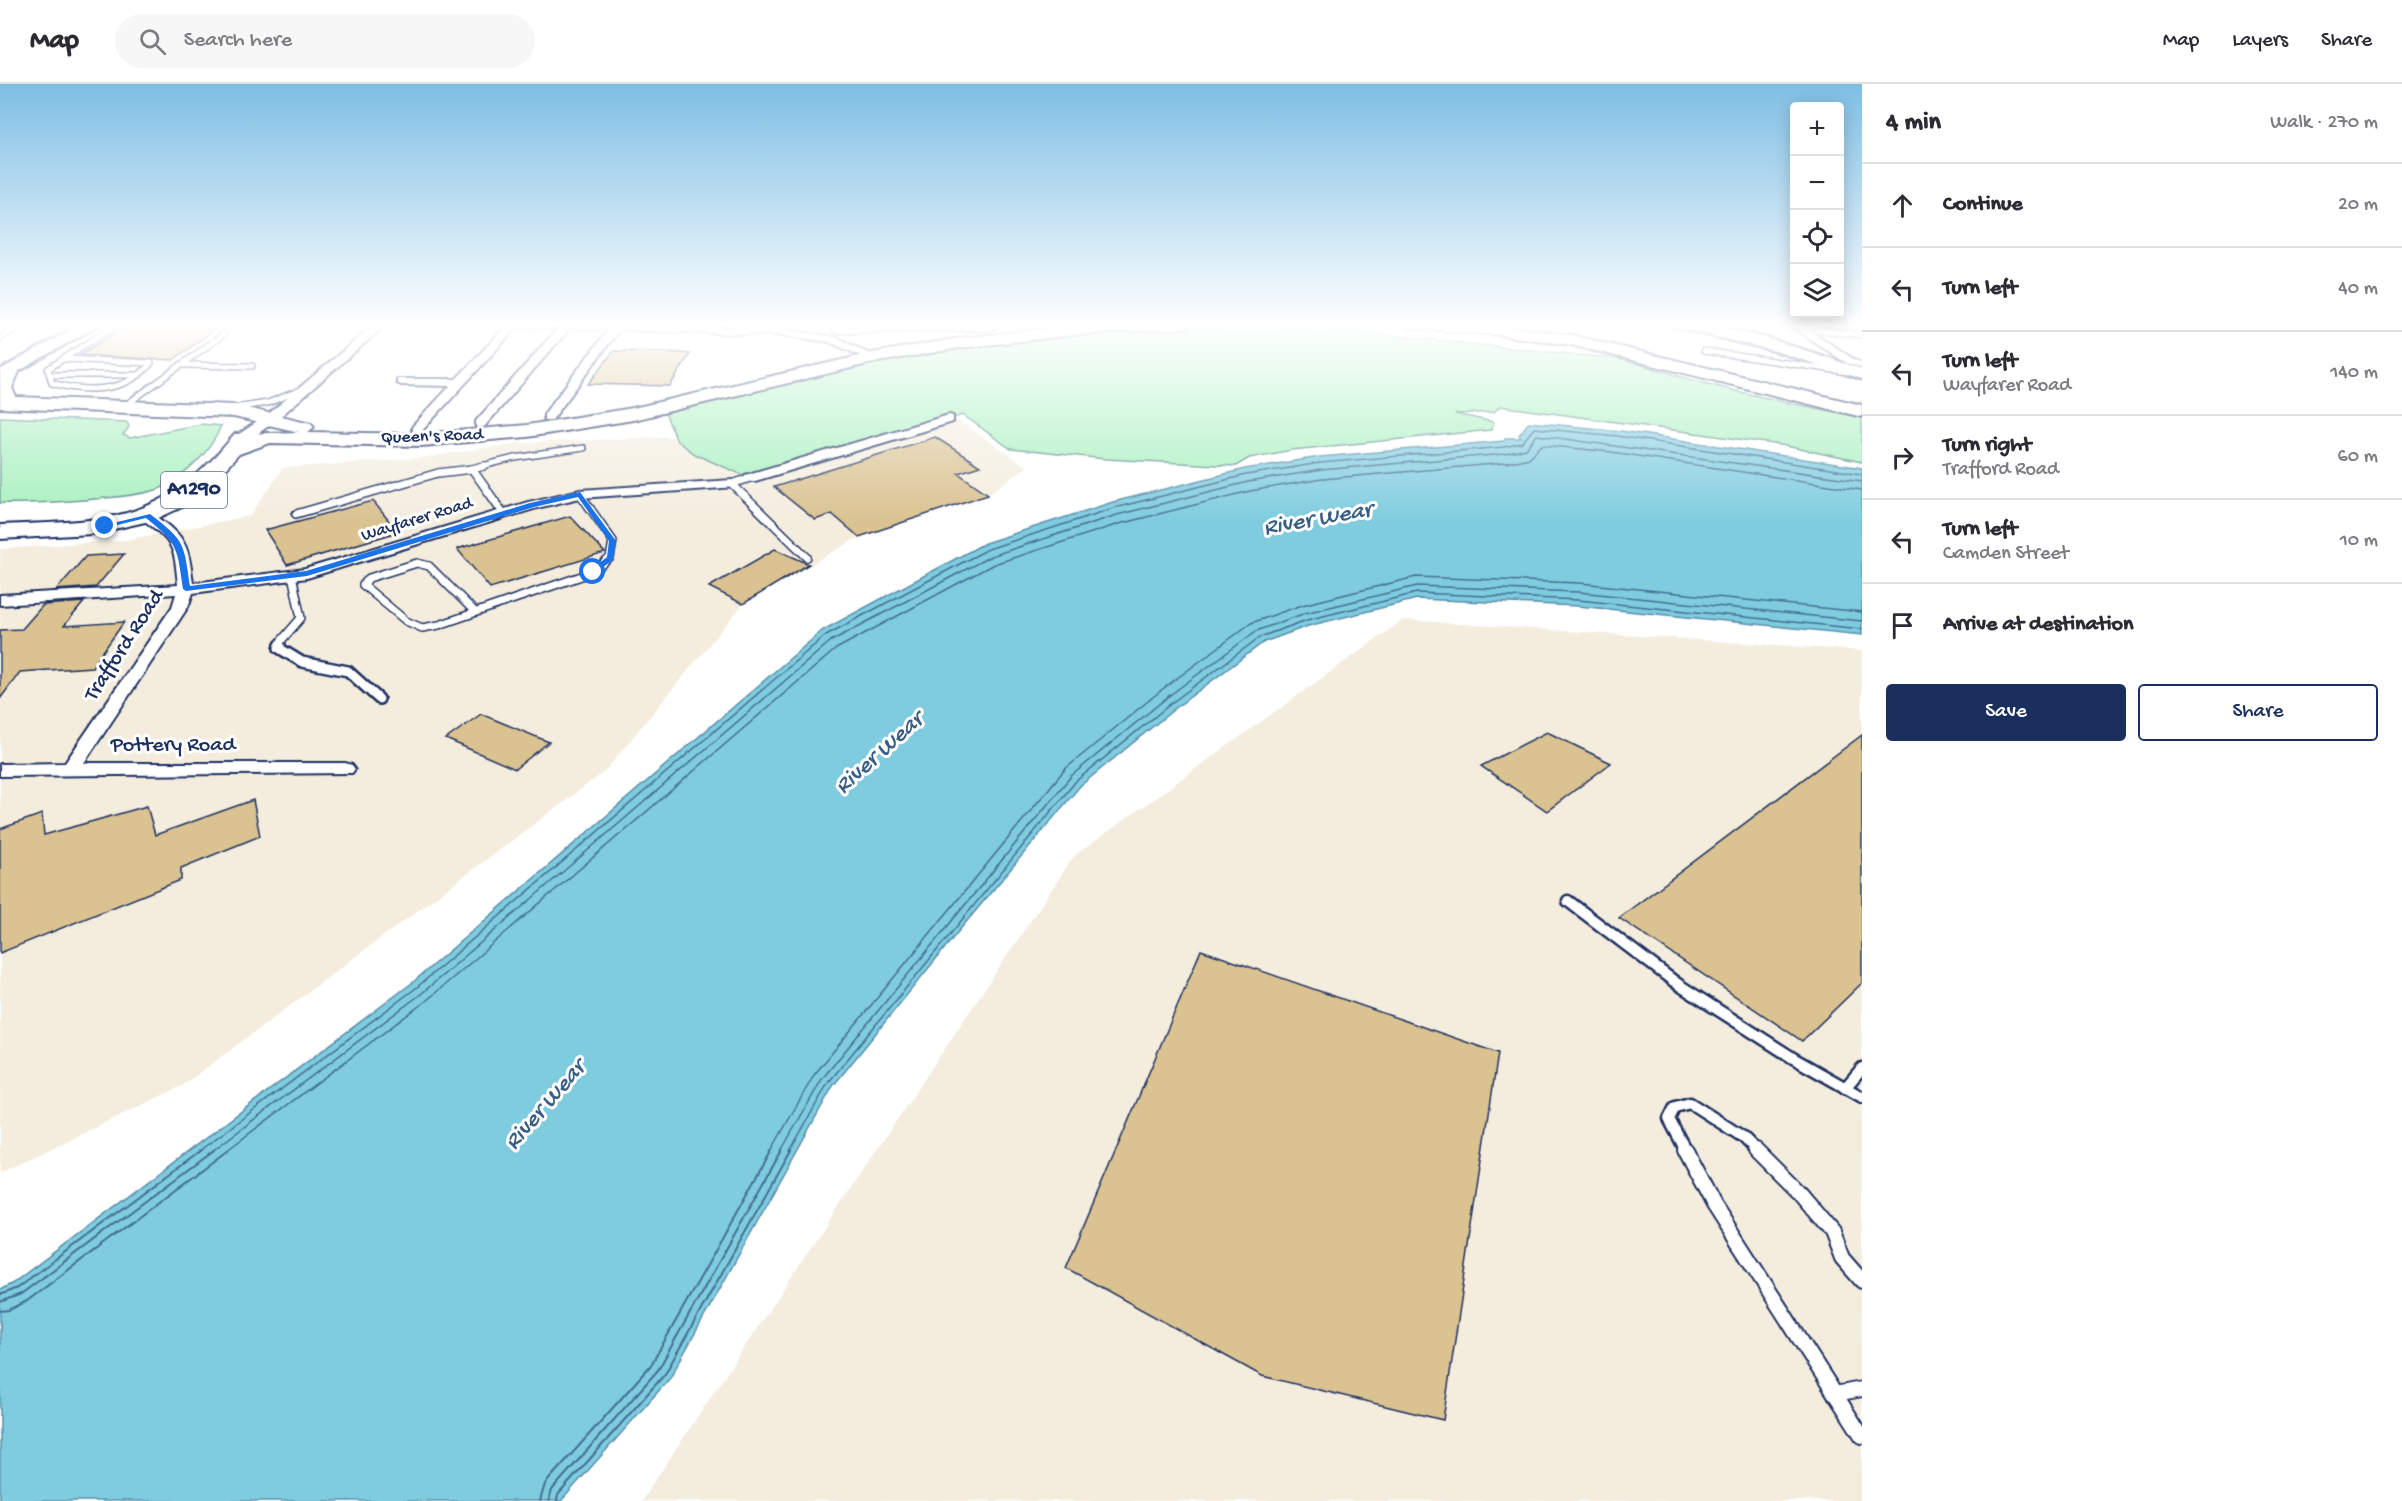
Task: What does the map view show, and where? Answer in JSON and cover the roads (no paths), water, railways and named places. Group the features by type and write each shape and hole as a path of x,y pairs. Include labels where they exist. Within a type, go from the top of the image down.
{"main road":[{"name":"Queen's Road","path":"350,438 409,440 471,438 577,424 743,389"},
{"path":"1772,389 1862,411"},
{"name":"A1290","path":"4,403 216,410 270,418 350,438"},
{"name":"A1290","path":"0,532 105,526 147,516 184,498 202,484 235,445 244,429 240,420 216,410"},
{"name":"A1290","path":"235,445 270,437 350,438"}],"street":[{"path":"235,445 305,389"},
{"path":"416,430 455,389"},
{"path":"480,424 511,389"},
{"path":"548,417 569,389"},
{"path":"750,478 949,419"},
{"name":"Wayfarer Road","path":"0,600 186,589 307,573 504,514 580,494 732,484"},
{"name":"Trafford Road","path":"70,770 180,607 186,589 182,554 175,537 147,516"},
{"name":"Pottery Road","path":"0,770 345,769"}],"lane":[{"path":"123,407 148,389"},
{"path":"216,410 268,403 300,389"},
{"path":"296,514 438,473 472,469 515,458 583,448"},
{"path":"472,469 504,514"},
{"path":"750,478 732,484 807,557"},
{"path":"474,611 429,566 417,563 369,578 363,585 406,621 422,628 439,625 474,611 593,572 610,558 613,541 580,494"},
{"path":"292,575 301,618 281,640 279,648 302,662 348,671 379,699"},
{"path":"1568,901 1679,985 1792,1058 1862,1097"},
{"path":"1845,1088 1862,1068"},
{"path":"1862,1281 1842,1258 1832,1232 1799,1193 1743,1137 1706,1111 1690,1103 1675,1107 1669,1119 1714,1205 1862,1436"},
{"path":"1835,1394 1862,1389"}],"water":[{"name":"River Wear","path":"1529,422 1621,431 1862,468 1862,635 1578,606 1417,599 1308,626 1264,642 1178,706 1080,786 957,933 833,1086 670,1378 561,1501 0,1501 0,1290 13,1283 412,983 823,630 985,543 1113,502 1245,469 1320,457 1521,438 1519,435"}]}
